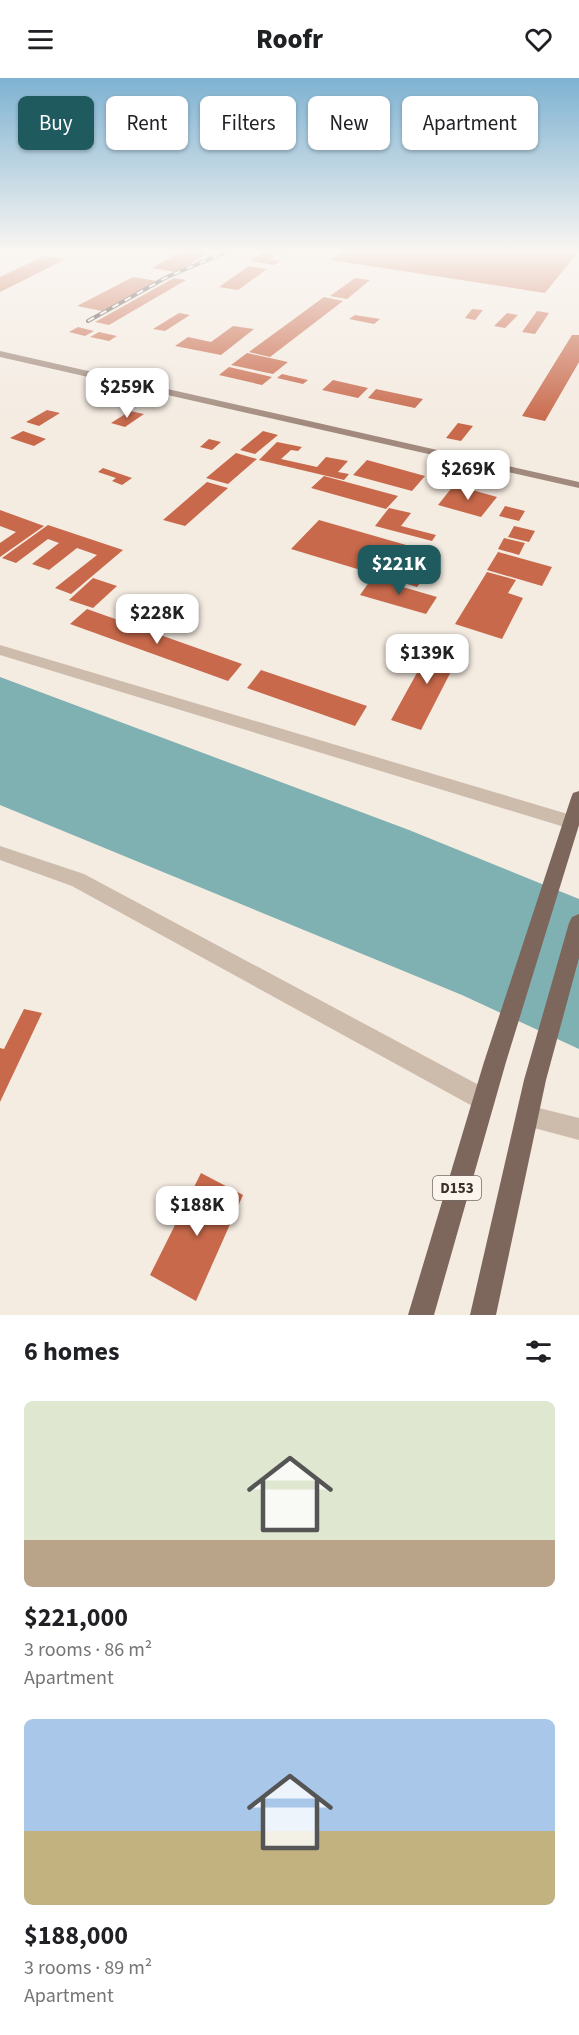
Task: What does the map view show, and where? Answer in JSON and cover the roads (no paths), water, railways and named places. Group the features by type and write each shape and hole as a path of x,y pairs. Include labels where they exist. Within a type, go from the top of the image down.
{"main road":[{"path":"0,354 579,485"},
{"name":"D153","path":"421,1315 495,1062 579,798"},
{"path":"483,1315 535,1080 579,923"}],"street":[{"path":"0,650 568,831"},
{"path":"0,853 78,880 484,1100"},
{"path":"527,1116 579,1129"}],"water":[{"path":"0,677 409,830 579,899 579,1049 462,995 0,805"}],"railway":[{"path":"88,321 110,309"}]}
